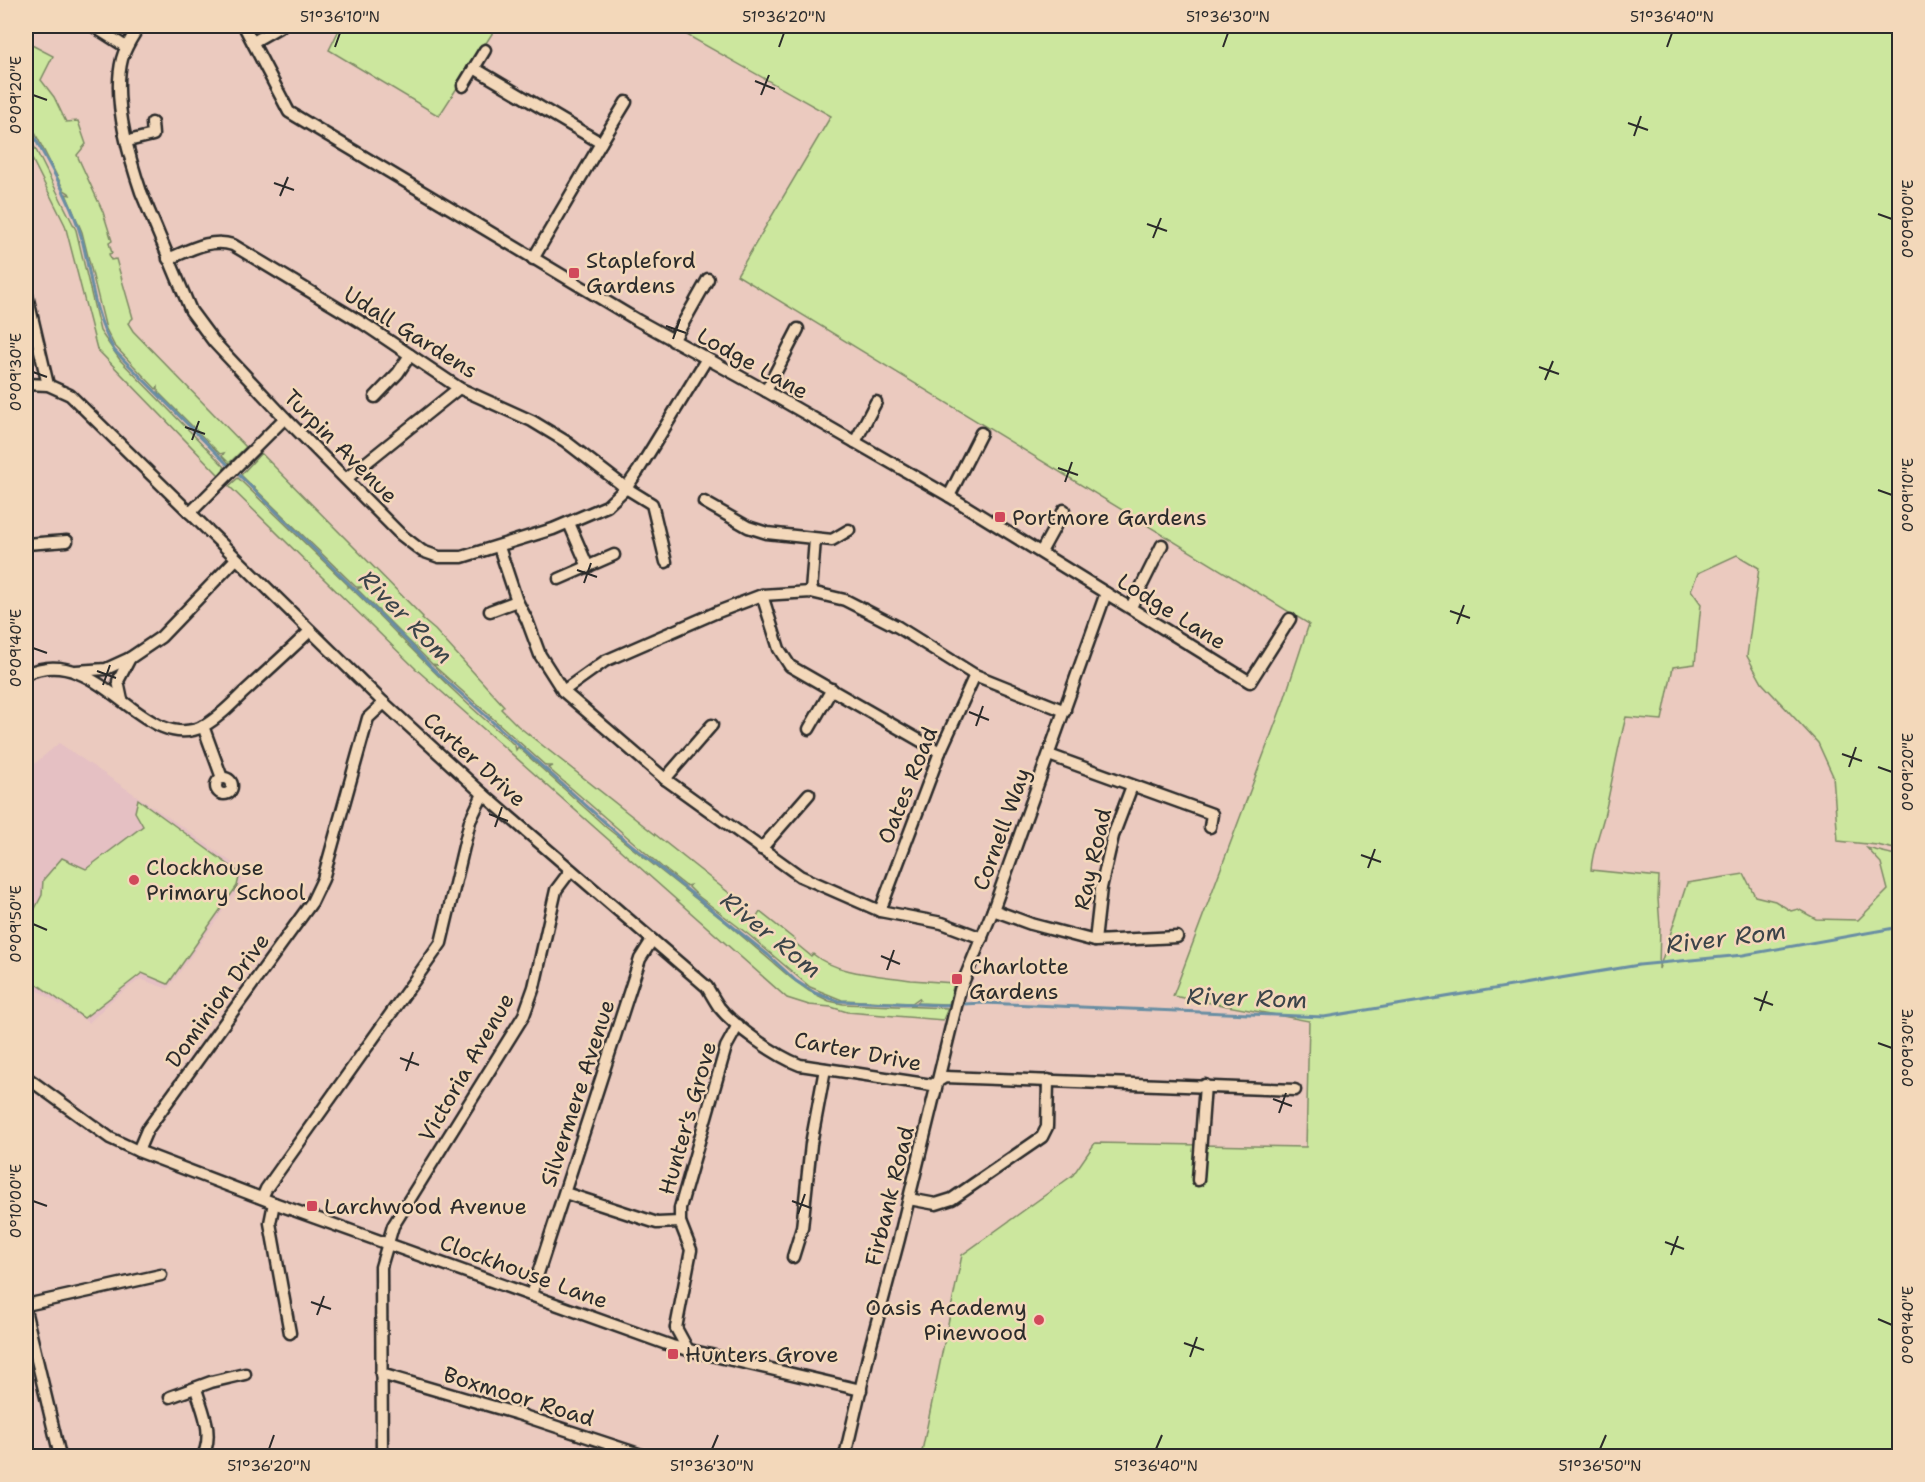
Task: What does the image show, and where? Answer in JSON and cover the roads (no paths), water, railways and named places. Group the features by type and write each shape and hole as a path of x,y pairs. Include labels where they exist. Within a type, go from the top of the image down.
{"street":[{"path":"93,26 126,47"},
{"name":"Turpin Avenue","path":"139,26 126,47 119,85 128,141 141,192 191,311 214,342 285,418 400,534 422,551 439,557 452,558 499,547 569,523 607,506 626,488 706,360"},
{"name":"Lodge Lane","path":"244,26 290,112 533,260 949,496 1250,682 1290,619"},
{"path":"253,42 281,26"},
{"path":"463,86 486,50"},
{"path":"474,68 601,143"},
{"path":"533,260 626,102"},
{"path":"128,141 153,135 152,123"},
{"name":"Udall Gardens","path":"168,259 208,244 223,241 233,245 459,388 532,421 565,441 626,488 652,504 666,562"},
{"path":"673,341 708,279"},
{"path":"26,291 48,385"},
{"path":"766,391 798,329"},
{"path":"375,397 398,373 410,355"},
{"name":"Carter Drive","path":"26,384 48,385 70,395 384,703 483,794 707,987 719,1007 738,1025 785,1059 800,1065 932,1085 945,1077 1295,1090"},
{"path":"347,478 459,388"},
{"path":"855,442 876,402"},
{"path":"190,513 285,418"},
{"path":"949,496 981,433"},
{"path":"704,502 748,527 766,533 832,540 849,530"},
{"path":"1041,552 1064,510"},
{"path":"569,523 588,567"},
{"path":"811,591 815,539"},
{"path":"26,544 67,541"},
{"path":"1131,607 1162,545"},
{"path":"499,547 540,655 563,691 665,779 800,876 880,911 942,923 982,938"},
{"path":"559,579 614,555"},
{"path":"26,674 48,668 75,671 106,669 130,658 161,637 236,559"},
{"path":"563,691 605,662 715,613 762,595 811,591 845,600 898,627 975,675 1065,711"},
{"name":"Cornell Way","path":"939,1080 959,995 993,910 1106,593"},
{"path":"762,595 779,649 790,666 940,752"},
{"path":"490,611 518,602"},
{"path":"75,671 100,684 158,726 181,733 203,726 220,715 310,631"},
{"path":"122,700 118,681 130,658"},
{"name":"Oates Road","path":"880,911 940,752 975,675"},
{"path":"809,729 832,689"},
{"name":"Dominion Drive","path":"138,1152 147,1130 312,903 323,879 368,718 384,703"},
{"path":"665,779 712,725"},
{"path":"203,726 222,778"},
{"path":"1049,755 1212,814 1210,826"},
{"name":"Ray Road","path":"1095,941 1101,888 1113,836 1132,786"},
{"path":"262,1198 266,1189 441,943 470,821 483,794"},
{"path":"761,849 809,794"},
{"name":"Victoria Avenue","path":"382,1456 381,1267 387,1242 393,1226 524,1015 534,987 556,890 571,870"},
{"path":"993,910 1031,924 1095,941 1177,937"},
{"name":"Silvermere Avenue","path":"531,1295 640,959 652,940"},
{"name":"Hunter's Grove","path":"676,1328 691,1250 680,1222 680,1208 726,1047 738,1025"},
{"path":"793,1257 802,1228 811,1144 825,1069"},
{"name":"Clockhouse Lane","path":"26,1077 98,1131 138,1152 274,1203 688,1350 861,1390"},
{"name":"Firbank Road","path":"844,1456 939,1080"},
{"path":"909,1199 936,1204 952,1199 1042,1137 1047,1127 1048,1080"},
{"path":"1198,1180 1205,1085"},
{"path":"565,1193 657,1223 680,1222"},
{"path":"274,1203 270,1223 290,1333"},
{"path":"26,1305 161,1275"},
{"path":"26,1314 60,1456"},
{"path":"657,1340 676,1328 688,1350"},
{"path":"170,1398 212,1382 245,1374"},
{"name":"Boxmoor Road","path":"381,1374 518,1414 645,1456"},
{"path":"196,1389 208,1430 209,1444 203,1456"}],"waterway":[{"name":"River Rom","path":"26,121 77,224 97,309 114,350 231,468"},
{"name":"River Rom","path":"236,472 430,666 619,835 768,955 796,981 815,993 838,1001 943,1005 984,1003 1324,1017 1639,965 1743,955 1900,927"}],"place":[{"name":"Stapleford Gardens","path":"574,273"},
{"name":"Portmore Gardens","path":"1000,517"},
{"name":"Clockhouse Primary School","path":"134,880"},
{"name":"Charlotte Gardens","path":"957,979"},
{"name":"Larchwood Avenue","path":"312,1206"},
{"name":"Oasis Academy Pinewood","path":"1039,1320"},
{"name":"Hunters Grove","path":"673,1354"}]}
